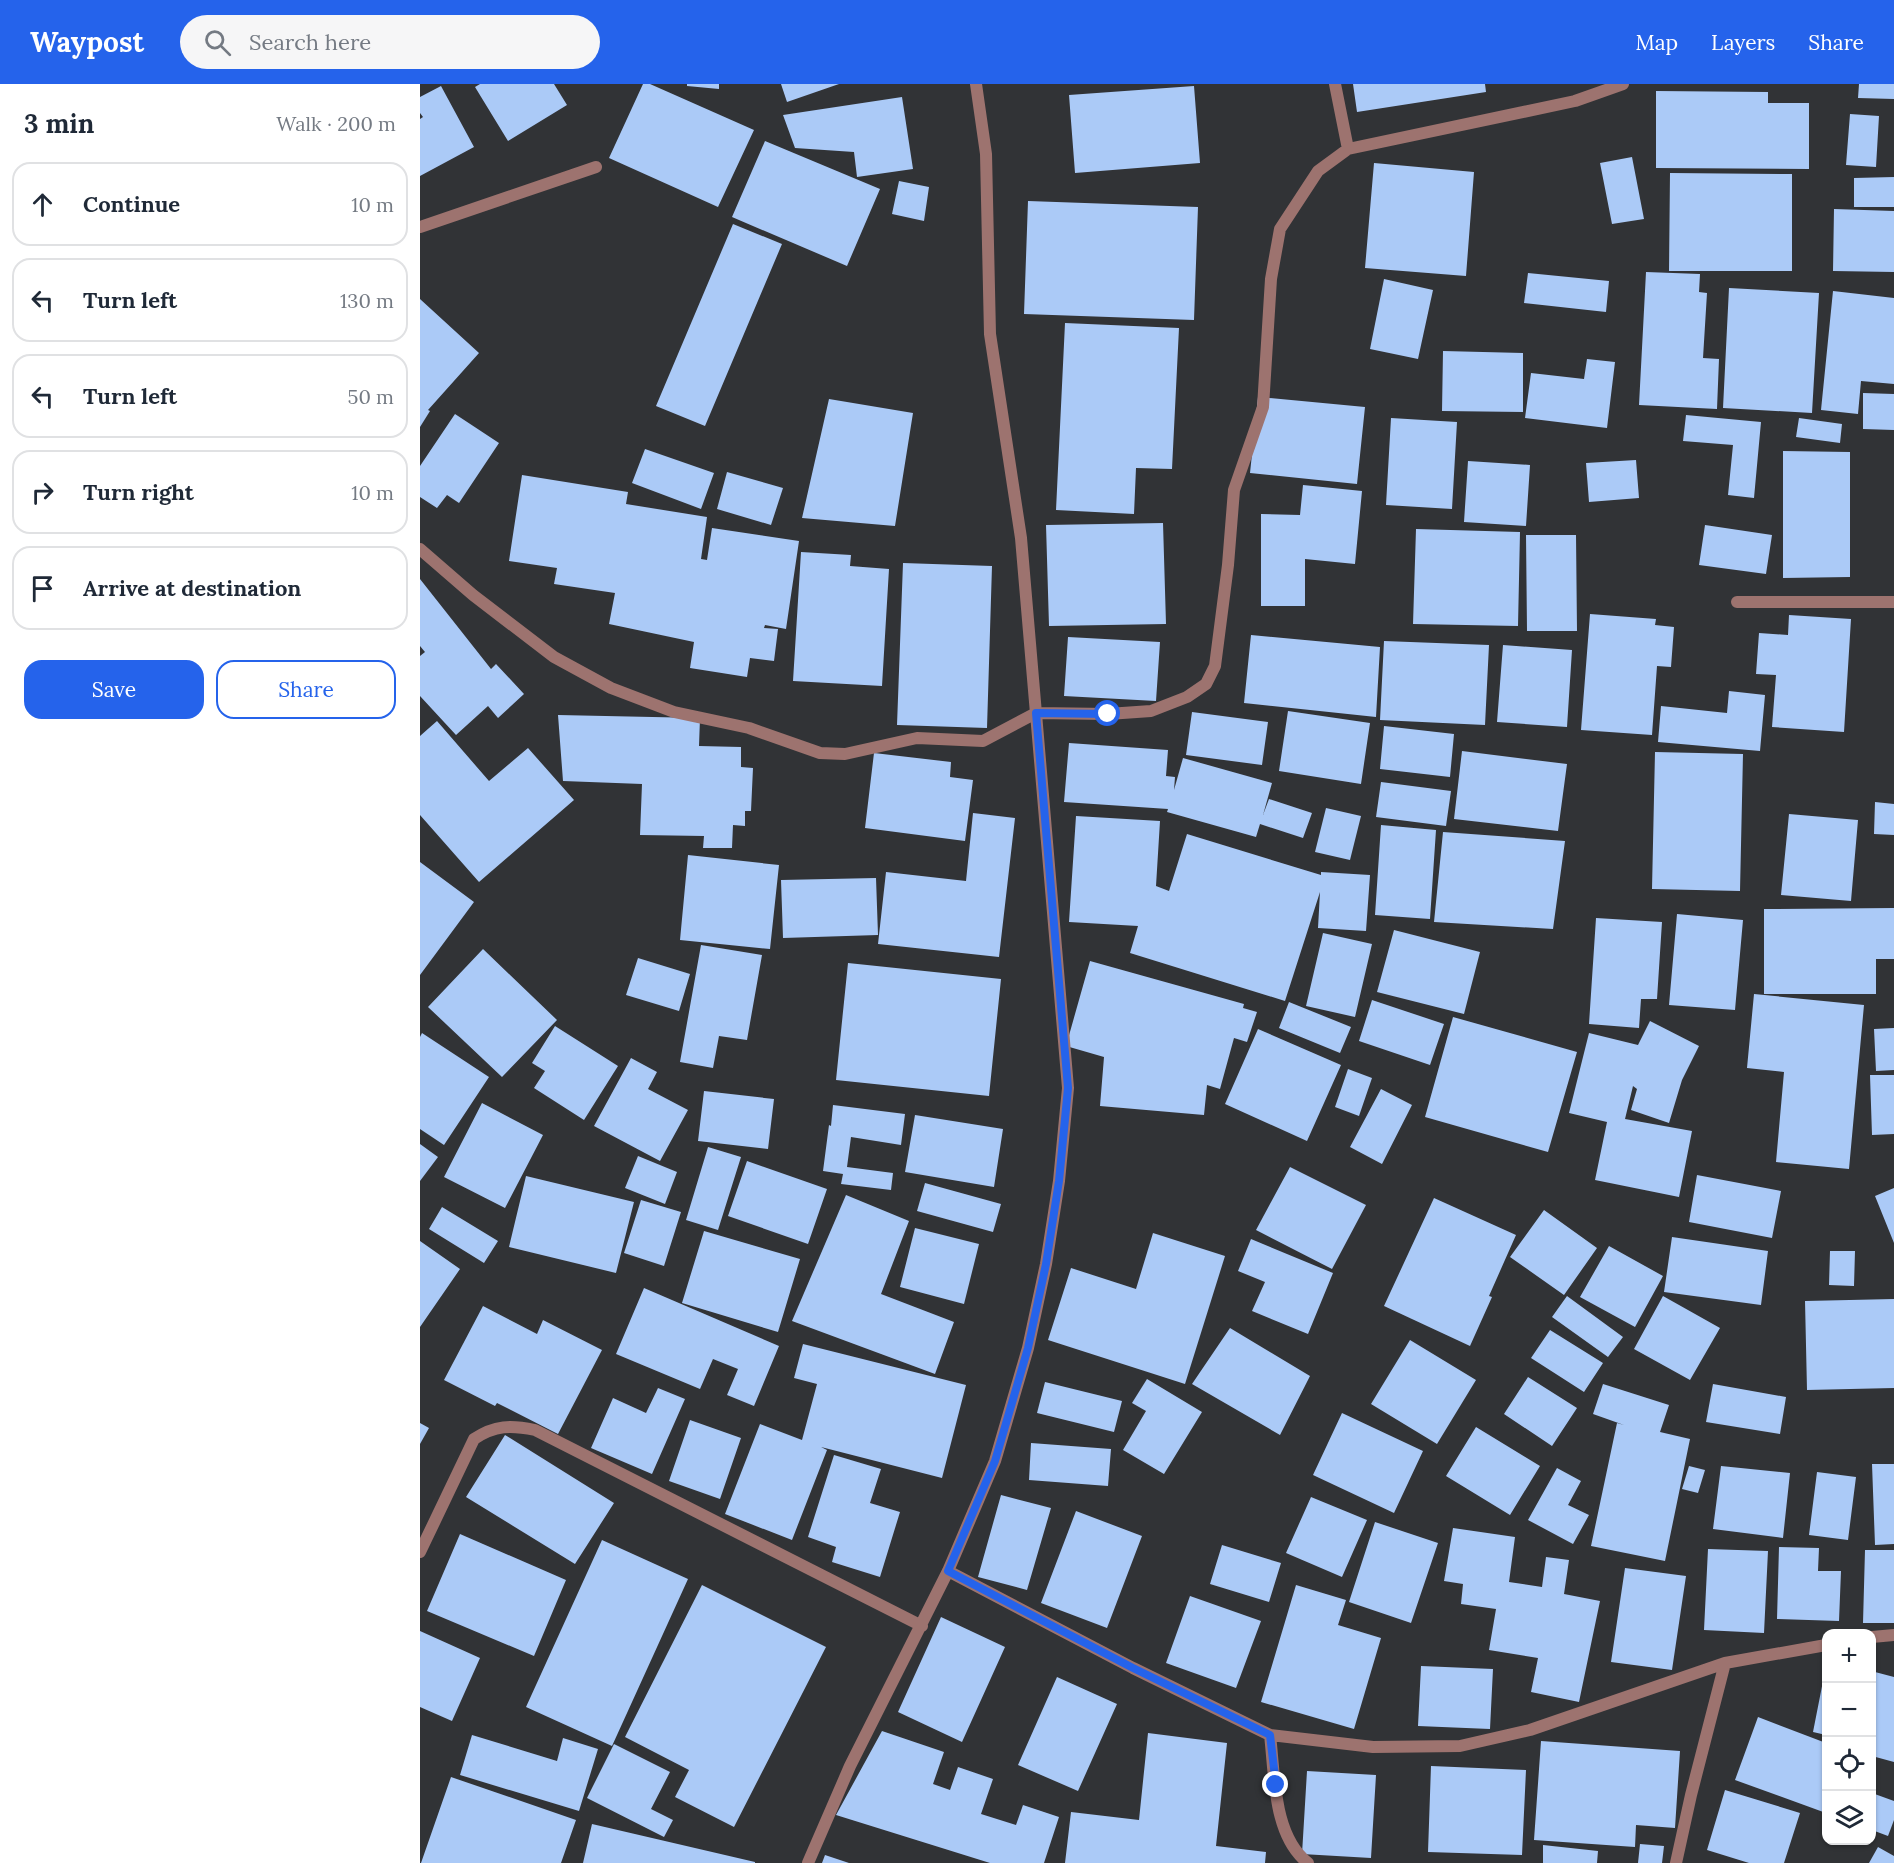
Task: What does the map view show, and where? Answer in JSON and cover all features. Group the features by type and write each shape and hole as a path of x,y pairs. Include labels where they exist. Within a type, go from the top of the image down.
{"street":[{"path":"808,1863 850,1766 948,1571 995,1461 1028,1348 1046,1264 1059,1181 1068,1088 1021,538 990,334 986,154 976,84"},
{"path":"1335,84 1348,149"},
{"path":"420,549 473,595 554,657 611,688 674,712 748,728 820,753 845,754 917,738 983,741 1036,713 1108,714 1151,711 1187,697 1206,684 1215,666 1228,565 1234,490 1263,407 1271,279 1280,229 1318,171 1348,149 1575,101 1623,84"},
{"path":"420,227 596,167"},
{"path":"1737,602 1894,602"},
{"path":"420,1552 474,1439 489,1429 521,1427 536,1430 922,1626"},
{"path":"948,1571 1133,1668 1270,1735 1373,1747 1460,1746 1530,1730 1725,1663 1822,1646"},
{"path":"1876,1637 1894,1635"},
{"path":"1676,1863 1725,1663"},
{"path":"1270,1735 1281,1825 1298,1855 1308,1863"}],"building":[{"path":"480,84 554,84 567,105 508,141 475,87"},
{"path":"643,84 650,84 754,130 718,207 609,158"},
{"path":"687,84 719,84 719,89 687,86"},
{"path":"781,84 839,84 787,102"},
{"path":"1353,84 1485,84 1486,92 1357,112"},
{"path":"1859,84 1894,84 1894,99 1858,98"},
{"path":"441,86 474,147 420,176 420,119 423,117 420,113 420,97"},
{"path":"1194,86 1200,163 1075,173 1069,95"},
{"path":"1656,91 1768,92 1768,103 1809,103 1809,169 1656,168"},
{"path":"902,97 913,169 857,177 854,152 795,148 783,115"},
{"path":"1850,114 1879,116 1876,167 1846,165"},
{"path":"765,141 880,189 847,266 732,217"},
{"path":"1632,157 1644,219 1612,224 1600,163"},
{"path":"1374,163 1474,172 1466,276 1365,268"},
{"path":"1670,173 1792,174 1792,271 1669,271"},
{"path":"1894,177 1894,207 1854,207 1854,178"},
{"path":"899,181 929,187 924,221 892,214"},
{"path":"1028,201 1198,207 1194,320 1024,314"},
{"path":"1834,209 1894,211 1894,272 1833,271"},
{"path":"733,224 782,244 705,426 656,406"},
{"path":"1646,272 1700,274 1699,292 1707,293 1703,358 1719,359 1717,409 1639,405"},
{"path":"1528,273 1609,281 1606,312 1524,303"},
{"path":"1384,279 1433,290 1418,359 1370,349"},
{"path":"1729,288 1819,293 1812,413 1723,408"},
{"path":"1833,291 1894,298 1894,384 1861,381 1858,414 1821,410"},
{"path":"420,299 479,353 428,410 430,411 420,427"},
{"path":"1065,323 1179,328 1172,469 1136,468 1134,514 1056,510"},
{"path":"1443,351 1523,353 1523,412 1442,411"},
{"path":"1587,359 1615,362 1607,428 1525,418 1531,373 1584,379"},
{"path":"1863,393 1894,394 1894,430 1863,429"},
{"path":"1258,397 1365,407 1357,484 1250,473"},
{"path":"829,399 913,413 895,526 802,518"},
{"path":"455,414 499,443 459,503 447,495 437,508 420,497 420,466"},
{"path":"1686,415 1761,422 1754,498 1728,495 1733,445 1683,441"},
{"path":"1391,418 1457,422 1452,509 1386,505"},
{"path":"1799,418 1842,424 1840,443 1796,437"},
{"path":"645,449 714,473 701,509 632,483"},
{"path":"1783,451 1850,452 1850,577 1783,578"},
{"path":"1636,460 1639,498 1589,502 1586,463"},
{"path":"1468,461 1530,465 1526,526 1464,522"},
{"path":"727,472 783,488 771,525 717,509"},
{"path":"522,475 628,492 626,504 707,517 701,559 707,560 712,528 799,541 786,629 765,625 764,628 778,629 774,661 750,658 747,677 690,668 694,642 609,624 615,593 554,584 557,568 509,561"},
{"path":"1303,485 1362,491 1355,564 1305,559 1305,606 1261,606 1261,514 1300,515"},
{"path":"1163,523 1166,624 1049,626 1046,525"},
{"path":"1705,525 1772,535 1766,574 1699,565"},
{"path":"1416,529 1520,532 1518,626 1413,624"},
{"path":"1526,535 1576,535 1577,631 1527,631"},
{"path":"801,552 851,555 850,566 889,569 882,686 793,681"},
{"path":"903,563 992,566 987,728 897,725"},
{"path":"420,579 491,669 496,664 524,694 498,718 488,706 456,735 420,696 420,656 425,652 420,646"},
{"path":"1590,614 1656,619 1655,625 1674,627 1671,667 1657,666 1652,735 1581,730"},
{"path":"1789,615 1851,619 1844,732 1772,727 1776,675 1756,674 1759,633 1788,635"},
{"path":"1251,635 1380,647 1376,717 1244,703"},
{"path":"1068,637 1160,642 1156,701 1064,696"},
{"path":"1384,641 1489,645 1485,725 1380,720"},
{"path":"1503,645 1572,650 1567,727 1497,722"},
{"path":"1729,691 1765,695 1760,751 1658,742 1661,706 1727,713"},
{"path":"1288,711 1370,723 1361,784 1279,771"},
{"path":"1192,712 1268,722 1262,765 1186,755"},
{"path":"558,715 700,718 699,746 741,747 741,767 753,768 751,811 745,811 745,826 733,825 732,848 703,848 704,836 640,835 642,784 563,781"},
{"path":"437,721 489,781 528,748 574,800 479,882 420,815 420,736"},
{"path":"1384,726 1454,734 1450,777 1380,769"},
{"path":"1069,743 1168,750 1166,776 1175,777 1174,790 1183,758 1272,783 1263,815 1269,799 1312,813 1303,838 1260,824 1256,837 1167,812 1168,809 1064,802"},
{"path":"1462,751 1567,764 1558,831 1454,819"},
{"path":"1655,752 1743,754 1740,891 1652,889"},
{"path":"874,753 951,762 950,777 973,780 965,841 865,828"},
{"path":"1381,782 1451,791 1446,826 1376,817"},
{"path":"1875,802 1894,804 1894,835 1874,834"},
{"path":"1326,808 1361,816 1350,860 1315,852"},
{"path":"973,813 1015,818 999,957 878,944 886,872 966,881"},
{"path":"1789,814 1858,820 1851,901 1781,895"},
{"path":"1076,816 1160,821 1156,886 1169,891 1187,834 1321,875 1321,872 1370,875 1366,931 1318,928 1320,892 1285,1001 1130,953 1138,926 1069,922"},
{"path":"1381,825 1436,830 1430,919 1375,915"},
{"path":"1443,832 1565,841 1553,929 1434,922"},
{"path":"688,855 779,865 770,949 680,940"},
{"path":"420,862 474,902 420,975"},
{"path":"876,878 878,935 783,938 781,880"},
{"path":"1894,908 1894,959 1876,959 1876,994 1764,994 1764,909"},
{"path":"1677,914 1743,920 1735,1010 1669,1005"},
{"path":"1596,918 1662,922 1657,999 1641,999 1639,1028 1589,1024"},
{"path":"1394,930 1480,952 1464,1014 1377,992"},
{"path":"1323,933 1372,944 1355,1017 1306,1006"},
{"path":"701,945 762,955 747,1040 719,1036 713,1068 680,1062"},
{"path":"483,949 557,1020 502,1077 428,1007"},
{"path":"638,958 690,974 679,1011 626,995"},
{"path":"1090,961 1244,1004 1243,1008 1257,1012 1247,1042 1234,1038 1220,1089 1207,1085 1204,1115 1100,1106 1104,1057 1066,1046"},
{"path":"848,963 1001,979 989,1096 836,1080"},
{"path":"1754,994 1864,1005 1849,1169 1776,1162 1784,1072 1747,1068"},
{"path":"1372,1000 1444,1024 1430,1065 1359,1041"},
{"path":"1289,1002 1351,1027 1340,1053 1279,1028"},
{"path":"1453,1017 1577,1052 1548,1152 1425,1117"},
{"path":"1650,1021 1699,1046 1682,1080 1669,1123 1631,1110 1637,1089 1633,1086 1625,1119 1692,1131 1679,1197 1595,1180 1607,1122 1569,1113 1589,1033 1638,1045"},
{"path":"555,1026 618,1066 584,1120 534,1088 545,1071 532,1063"},
{"path":"1894,1028 1894,1070 1876,1071 1874,1029"},
{"path":"1258,1029 1341,1065 1307,1141 1225,1104"},
{"path":"422,1033 489,1077 444,1145 420,1129 420,1037"},
{"path":"631,1058 657,1072 648,1089 688,1110 660,1161 594,1126"},
{"path":"1348,1069 1372,1078 1359,1116 1335,1107"},
{"path":"1870,1075 1894,1075 1894,1134 1872,1135"},
{"path":"1381,1089 1412,1105 1382,1164 1350,1147"},
{"path":"704,1091 774,1099 768,1149 698,1141"},
{"path":"482,1103 543,1135 505,1208 444,1177"},
{"path":"833,1105 905,1114 901,1145 851,1137 847,1167 893,1173 891,1190 841,1184 843,1174 823,1171"},
{"path":"915,1115 1003,1129 994,1187 905,1172"},
{"path":"420,1144 438,1157 420,1181"},
{"path":"708,1147 741,1157 718,1230 686,1220"},
{"path":"638,1156 677,1172 665,1204 625,1188"},
{"path":"747,1161 827,1189 808,1244 728,1216"},
{"path":"1290,1167 1366,1205 1332,1269 1256,1230"},
{"path":"1697,1175 1781,1191 1772,1238 1689,1222"},
{"path":"526,1176 634,1202 616,1273 509,1247"},
{"path":"925,1183 1001,1204 993,1232 917,1211"},
{"path":"1894,1188 1894,1243 1875,1196"},
{"path":"846,1195 909,1221 881,1294 954,1322 935,1374 792,1321"},
{"path":"1434,1198 1516,1235 1470,1346 1384,1306"},
{"path":"641,1200 681,1212 664,1266 624,1253"},
{"path":"442,1207 498,1241 484,1263 429,1229"},
{"path":"1544,1210 1597,1248 1564,1295 1510,1257"},
{"path":"915,1228 979,1244 964,1304 900,1287"},
{"path":"704,1231 800,1259 778,1332 682,1303"},
{"path":"1153,1233 1225,1256 1185,1384 1048,1340 1071,1268 1136,1289"},
{"path":"1672,1237 1768,1251 1761,1305 1664,1292"},
{"path":"1251,1239 1333,1273 1308,1334 1252,1311 1265,1282 1238,1271"},
{"path":"420,1241 460,1269 420,1327"},
{"path":"1609,1246 1663,1276 1635,1327 1580,1297"},
{"path":"1830,1251 1855,1251 1854,1286 1829,1285"},
{"path":"644,1288 779,1346 754,1406 727,1395 738,1369 713,1359 700,1389 616,1354"},
{"path":"1567,1296 1623,1337 1608,1357 1552,1317"},
{"path":"1663,1296 1720,1328 1690,1380 1634,1349"},
{"path":"1894,1299 1894,1388 1807,1390 1805,1301"},
{"path":"483,1306 537,1334 543,1320 602,1350 558,1434 497,1403 495,1406 444,1380"},
{"path":"1230,1328 1310,1376 1280,1435 1192,1384"},
{"path":"1550,1330 1603,1363 1584,1392 1531,1358"},
{"path":"1410,1340 1476,1380 1437,1444 1371,1404"},
{"path":"803,1344 966,1385 942,1478 821,1447 827,1450 792,1540 725,1514 760,1424 802,1440 817,1384 794,1378"},
{"path":"1528,1377 1577,1408 1552,1446 1504,1414"},
{"path":"1147,1379 1202,1412 1164,1474 1123,1450 1146,1411 1132,1403"},
{"path":"1045,1382 1122,1401 1114,1432 1037,1413"},
{"path":"1603,1384 1669,1405 1660,1432 1690,1439 1665,1561 1591,1546 1617,1423 1624,1425 1593,1414"},
{"path":"1713,1384 1786,1397 1780,1434 1706,1422"},
{"path":"658,1388 685,1399 652,1474 591,1448 613,1398 646,1413"},
{"path":"1342,1413 1423,1451 1394,1513 1313,1475"},
{"path":"690,1420 741,1438 720,1499 669,1481"},
{"path":"420,1423 429,1428 420,1444"},
{"path":"1476,1427 1540,1466 1510,1515 1446,1476"},
{"path":"505,1435 614,1503 575,1564 466,1497"},
{"path":"1031,1443 1111,1449 1108,1486 1029,1480"},
{"path":"834,1455 881,1469 870,1503 900,1512 880,1577 832,1562 836,1547 808,1537"},
{"path":"1872,1464 1894,1464 1894,1544 1875,1545"},
{"path":"1689,1466 1705,1470 1698,1493 1682,1489"},
{"path":"1721,1466 1790,1473 1783,1538 1713,1529"},
{"path":"1557,1468 1581,1481 1568,1505 1589,1515 1573,1544 1528,1520"},
{"path":"1817,1472 1856,1477 1848,1540 1809,1535"},
{"path":"1001,1495 1051,1508 1027,1590 978,1577"},
{"path":"1311,1497 1367,1520 1342,1577 1286,1553"},
{"path":"1076,1511 1142,1536 1107,1628 1041,1603"},
{"path":"1375,1522 1438,1543 1411,1623 1349,1602"},
{"path":"1453,1528 1515,1537 1509,1582 1542,1587 1546,1557 1569,1560 1564,1594 1600,1601 1579,1702 1531,1692 1538,1658 1489,1650 1496,1609 1461,1604 1463,1584 1444,1581"},
{"path":"460,1534 566,1580 534,1656 427,1611"},
{"path":"602,1540 688,1579 612,1746 526,1707"},
{"path":"1222,1545 1281,1563 1269,1602 1210,1584"},
{"path":"1779,1547 1819,1548 1818,1571 1841,1571 1839,1621 1777,1619"},
{"path":"1708,1549 1768,1551 1764,1633 1704,1630"},
{"path":"1865,1550 1894,1550 1894,1623 1863,1623"},
{"path":"1625,1568 1686,1576 1672,1670 1611,1662"},
{"path":"702,1585 826,1647 734,1827 675,1797 689,1770 625,1737"},
{"path":"1296,1585 1346,1600 1338,1625 1381,1638 1354,1729 1261,1702"},
{"path":"1190,1596 1261,1621 1236,1688 1166,1663"},
{"path":"941,1617 1005,1647 962,1742 898,1712"},
{"path":"420,1631 480,1658 452,1721 420,1707"},
{"path":"1421,1666 1493,1669 1490,1729 1418,1726"},
{"path":"1876,1672 1894,1677 1894,1762 1876,1757"},
{"path":"1057,1677 1117,1704 1078,1791 1018,1765"},
{"path":"1822,1686 1822,1734 1813,1732"},
{"path":"1758,1717 1822,1741 1822,1812 1735,1780"},
{"path":"882,1731 944,1752 933,1784 950,1790 958,1767 993,1779 981,1814 1016,1825 1023,1805 1059,1817 1044,1863 990,1863 836,1815"},
{"path":"1148,1733 1227,1743 1216,1846 1266,1852 1265,1863 1065,1863 1071,1812 1139,1820"},
{"path":"472,1735 557,1761 563,1738 598,1749 579,1811 460,1775"},
{"path":"1541,1741 1680,1751 1675,1828 1636,1825 1635,1847 1534,1840"},
{"path":"614,1744 670,1772 651,1809 673,1820 664,1837 587,1798"},
{"path":"1431,1766 1526,1770 1522,1855 1428,1852"},
{"path":"1307,1771 1376,1775 1371,1858 1302,1854"},
{"path":"451,1777 576,1820 561,1863 421,1863"},
{"path":"1725,1790 1800,1813 1784,1863 1749,1863 1707,1850"},
{"path":"1876,1794 1894,1801 1894,1820 1888,1836 1876,1832"},
{"path":"592,1824 755,1862 755,1863 583,1863"},
{"path":"1640,1844 1664,1846 1662,1863 1638,1863"},
{"path":"1543,1845 1598,1851 1597,1863 1543,1863"},
{"path":"1878,1847 1894,1856 1894,1863 1869,1863"},
{"path":"825,1855 849,1863 822,1863"}],"route":[{"path":"1108,714 1036,713 1056,969 1068,1088 1059,1181 1046,1264 1028,1348 995,1461 948,1571 1133,1668 1270,1735 1276,1785"}]}
